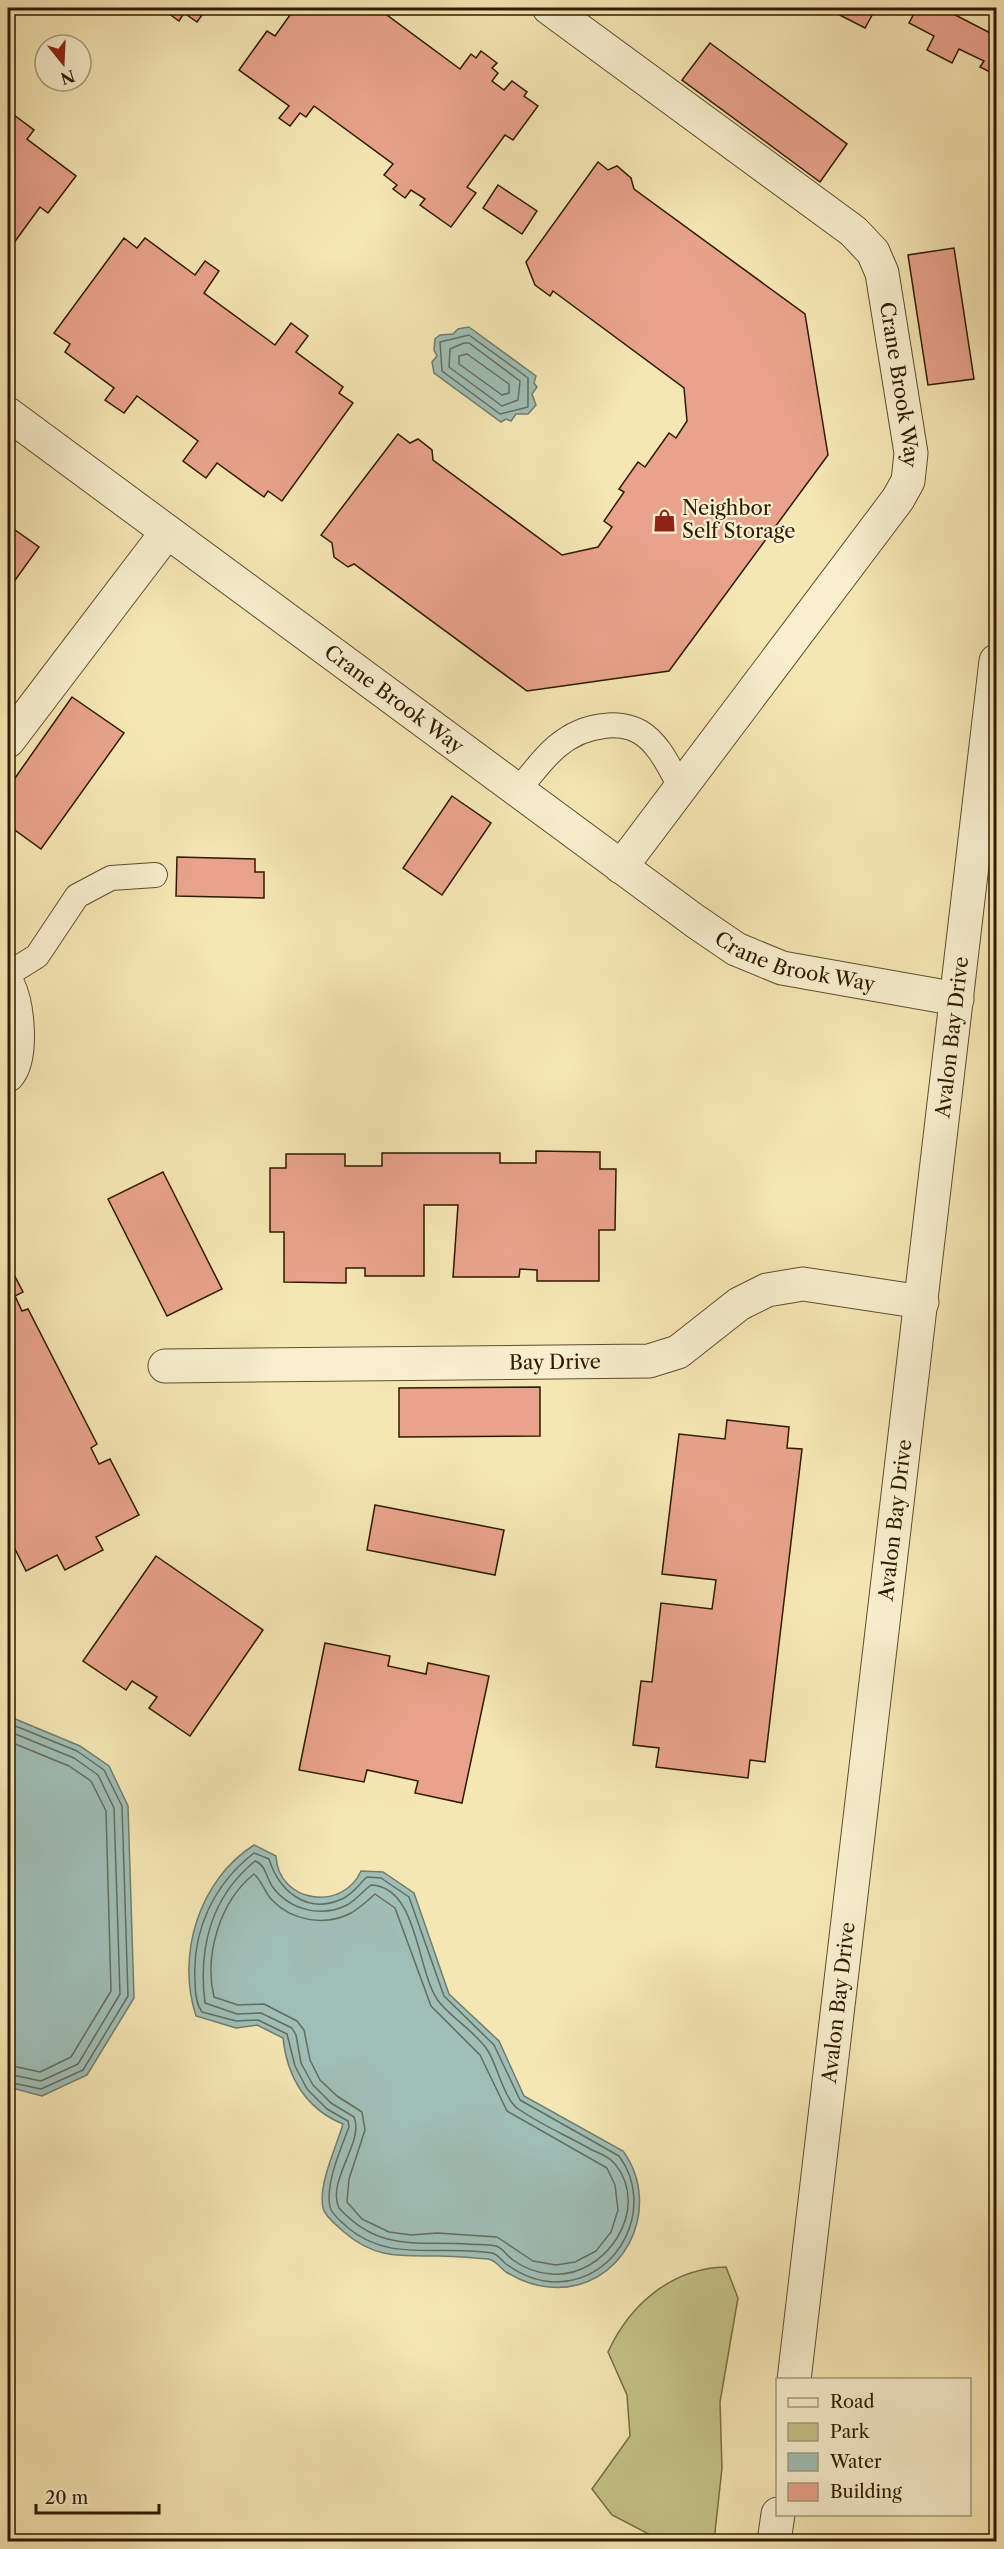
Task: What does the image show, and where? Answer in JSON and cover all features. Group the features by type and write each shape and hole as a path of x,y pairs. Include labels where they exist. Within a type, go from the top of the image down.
{"street":[{"name":"Crane Brook Way","path":"549,8 853,231 873,252 882,273 910,453 908,481 898,499 621,867"},
{"name":"Crane Brook Way","path":"8,414 621,867 736,949 782,968 957,999"},
{"path":"8,741 167,532"},
{"name":"Avalon Bay Drive","path":"794,2378 996,661"},
{"path":"8,985 18,1034 12,1070 8,1075"},
{"name":"Bay Drive","path":"165,1366 648,1360 678,1352 738,1304 767,1290 803,1284 922,1302"},
{"path":"774,2541 778,2516"}],"lane":[{"path":"518,791 543,758 565,738 587,728 614,724 640,732 661,753 681,788"},
{"path":"8,974 37,956 77,896 111,878 155,875"}],"green space":[{"path":"726,2267 738,2298 720,2402 722,2468 714,2541 662,2541 612,2515 592,2489 630,2436 627,2395 608,2352 628,2319 655,2292 688,2274"}],"water":[{"path":"469,327 536,376 534,383 537,387 532,394 536,405 528,414 516,414 511,421 506,419 501,422 434,373 432,362 437,356 434,350 435,339 440,335 453,334 458,329"},
{"path":"8,1716 80,1746 109,1766 128,1806 134,1998 87,2075 42,2096 8,2087"},
{"path":"254,1845 276,1856 279,1872 288,1884 299,1892 312,1896 327,1897 340,1893 352,1884 361,1871 383,1872 414,1893 449,1994 499,2041 524,2096 623,2151 635,2174 639,2198 637,2221 629,2243 616,2262 597,2277 575,2286 549,2287 516,2278 488,2259 400,2256 378,2251 355,2241 329,2218 323,2208 323,2188 343,2124 319,2110 301,2090 289,2066 283,2038 257,2025 236,2028 196,2016 190,1993 191,1944 206,1898 235,1860"}],"building":[{"path":"161,8 207,8 197,22 184,13 179,21"},
{"path":"295,8 386,8 383,12 460,69 471,54 476,58 481,51 497,63 492,68 498,73 492,81 504,90 512,81 527,92 524,96 538,106 513,140 505,135 467,187 476,193 451,227 420,205 425,199 411,190 405,198 393,189 397,185 384,175 393,164 314,106 306,117 300,113 290,126 279,118 289,106 239,70 267,31 275,36"},
{"path":"826,8 876,8 865,28"},
{"path":"917,8 942,8 996,36 994,74 980,67 984,61 959,49 952,63 927,50 934,36 909,23"},
{"path":"710,43 847,144 820,182 682,80"},
{"path":"14,115 34,130 27,139 76,176 48,213 40,207 8,251 8,124"},
{"path":"598,162 608,170 617,166 631,178 634,189 805,314 828,455 669,671 527,691 354,564 348,567 334,557 332,543 321,535 398,434 410,443 418,439 432,450 433,460 562,555 598,547 612,527 604,521 624,492 619,489 638,462 645,467 669,433 676,438 687,421 684,388 553,291 550,296 535,285 526,262"},
{"path":"498,185 537,211 522,234 483,208"},
{"path":"124,238 137,248 145,238 195,275 205,261 219,271 204,293 275,345 291,323 308,336 296,352 343,387 339,393 353,403 282,501 268,491 264,497 217,463 206,478 183,461 198,441 137,396 124,413 105,400 114,388 65,352 70,344 54,333"},
{"path":"954,248 974,379 928,385 908,255"},
{"path":"8,525 39,547 8,590"},
{"path":"72,697 124,733 41,849 8,825 8,788"},
{"path":"452,796 491,823 442,895 403,868"},
{"path":"177,857 255,859 255,872 264,872 264,898 176,896"},
{"path":"536,1151 600,1152 600,1169 616,1169 615,1230 599,1230 599,1281 537,1281 537,1270 520,1269 519,1277 453,1277 458,1205 424,1205 424,1276 365,1276 365,1268 346,1268 346,1283 284,1282 284,1232 270,1232 270,1168 286,1168 286,1154 345,1154 345,1166 382,1166 382,1153 500,1153 500,1163 536,1163"},
{"path":"163,1172 222,1289 167,1316 108,1199"},
{"path":"8,1263 23,1292 15,1296 22,1311 28,1309 97,1444 91,1448 99,1464 110,1459 139,1515 96,1537 103,1550 65,1570 57,1555 26,1571 8,1535"},
{"path":"540,1387 540,1436 399,1437 399,1388"},
{"path":"727,1420 789,1427 787,1448 802,1449 765,1762 750,1760 748,1778 656,1767 659,1748 633,1745 641,1681 652,1682 661,1603 712,1609 716,1580 662,1574 679,1434 725,1439"},
{"path":"375,1505 504,1530 495,1575 367,1550"},
{"path":"156,1556 263,1630 190,1736 149,1708 157,1697 132,1681 126,1690 83,1661"},
{"path":"325,1643 390,1656 388,1666 426,1674 428,1663 489,1676 462,1803 415,1793 418,1781 367,1770 364,1782 299,1770"}],"place":[{"name":"Neighbor Self Storage","path":"664,520"}]}
